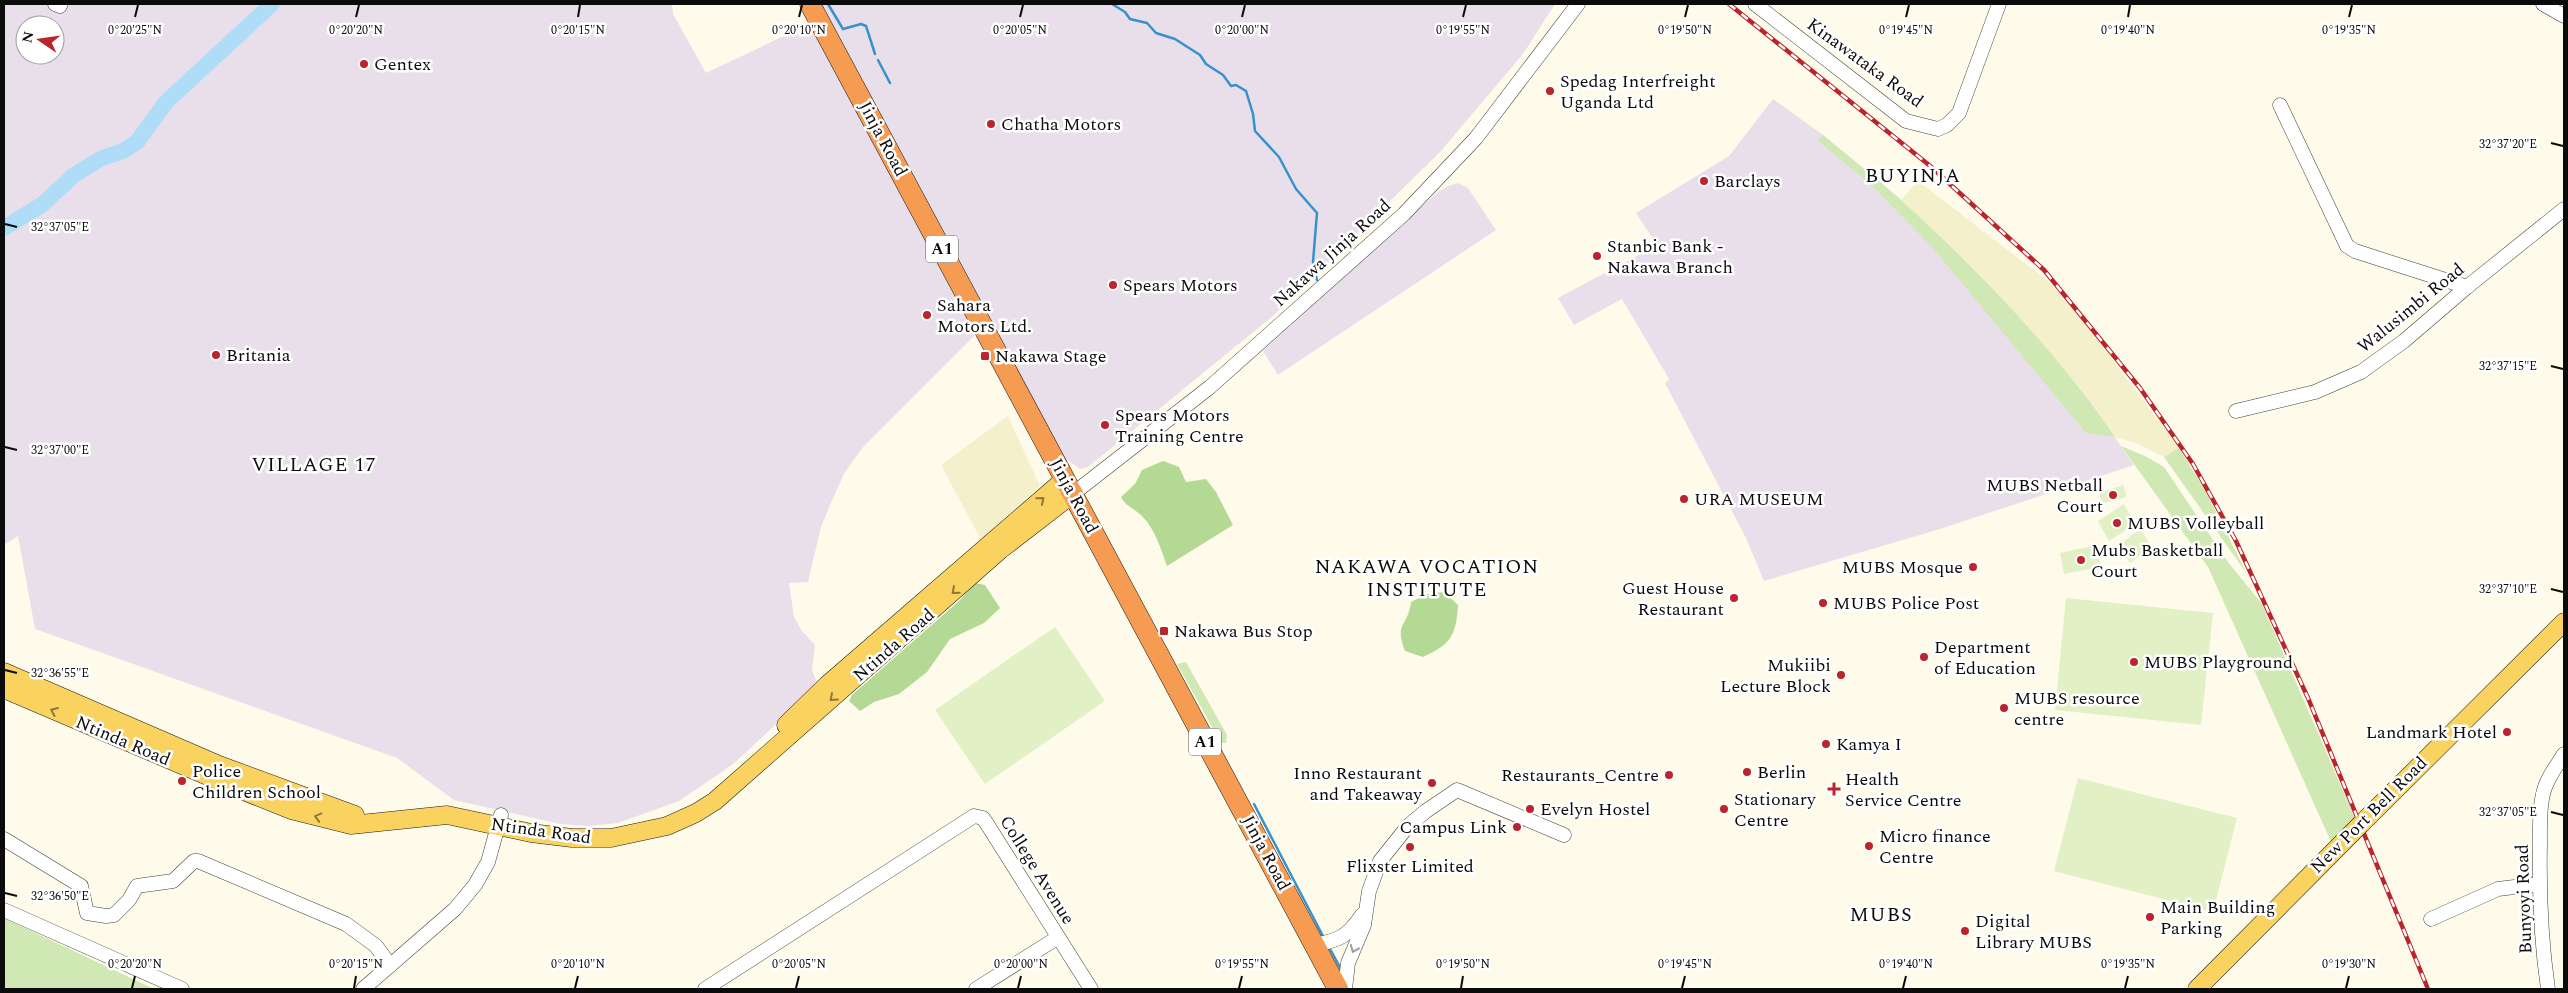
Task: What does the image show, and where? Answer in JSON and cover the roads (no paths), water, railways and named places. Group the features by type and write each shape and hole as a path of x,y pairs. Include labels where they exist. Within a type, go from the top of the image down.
{"highway":[{"name":"Jinja Road","path":"810,4 1338,989"}],"main road":[{"name":"Ntinda Road","path":"4,672 219,765 349,814 378,815 442,805 572,838 611,838 667,826 696,813 715,801 768,756 1070,486"},
{"name":"New Port Bell Road","path":"2197,989 2356,828 2563,627"},
{"name":"Ntinda Road","path":"4,689 150,752 292,810 351,826 446,815 499,821"}],"street":[{"name":"Nakawa Jinja Road","path":"1070,486 1210,387 1404,214 1476,138 1578,4"},
{"name":"Kinawataka Road","path":"1756,4 1906,121 1938,129 1948,125 1959,113 1999,4"},
{"path":"2543,4 2564,16"},
{"path":"2280,105 2347,246 2355,251 2466,287"},
{"name":"Walusimbi Road","path":"2236,411 2315,392 2361,372 2404,341 2466,287 2564,209"},
{"name":"Bunyoyi Road","path":"2548,989 2541,943 2539,884 2543,794 2548,777 2564,754"},
{"path":"1345,989 1348,963 1364,925 1365,910 1376,869 1386,853 1408,826 1426,810 1457,790 1564,835"},
{"name":"College Avenue","path":"705,989 883,876 968,818 979,817 987,824 1057,938 1091,989"},
{"path":"363,989 455,909 476,885 488,862 499,821"},
{"path":"4,840 81,886 87,913 93,916 114,915 129,900 137,886 173,881 194,861 198,861 346,924 376,946 390,965"},
{"path":"2431,919 2498,889 2539,884"},
{"path":"4,910 182,989"},
{"path":"1314,945 1337,941 1350,932 1365,910"},
{"path":"976,989 1057,938"}],"waterway":[{"path":"4,228 43,204 74,175 102,158 123,151 137,142 166,102 272,4"},
{"path":"828,4 843,29 861,24 866,26 875,54"},
{"path":"1112,4 1125,12 1130,19 1147,23 1156,33 1175,39 1200,55 1206,64 1223,75 1231,86 1236,85 1246,91 1253,114 1255,131 1279,157 1296,189 1317,213 1313,262 1317,280"},
{"path":"878,60 890,83"},
{"path":"1254,804 1324,938"},
{"path":"1329,947 1342,971"}],"railway":[{"path":"1729,4 1929,165 2044,270 2140,388 2193,464 2236,541 2308,698 2428,989"}],"place":[{"name":"Gentex","path":"364,64"},
{"name":"Spedag Interfreight Uganda Ltd","path":"1550,91"},
{"name":"Chatha Motors","path":"991,124"},
{"name":"Barclays","path":"1704,181"},
{"name":"Stanbic Bank - Nakawa Branch","path":"1597,256"},
{"name":"Spears Motors","path":"1113,285"},
{"name":"Sahara Motors Ltd.","path":"927,315"},
{"name":"Britania","path":"216,355"},
{"name":"Nakawa Stage","path":"985,356"},
{"name":"Spears Motors Training Centre","path":"1105,425"},
{"name":"MUBS Netball Court","path":"2113,495"},
{"name":"URA MUSEUM","path":"1684,499"},
{"name":"MUBS Volleyball","path":"2117,523"},
{"name":"Mubs Basketball Court","path":"2081,560"},
{"name":"MUBS Mosque","path":"1973,567"},
{"name":"Guest House Restaurant","path":"1734,598"},
{"name":"MUBS Police Post","path":"1823,603"},
{"name":"Nakawa Bus Stop","path":"1164,631"},
{"name":"Department of Education","path":"1924,657"},
{"name":"MUBS Playground","path":"2134,662"},
{"name":"Mukiibi Lecture Block","path":"1841,675"},
{"name":"MUBS resource centre","path":"2004,708"},
{"name":"Landmark Hotel","path":"2507,732"},
{"name":"Kamya I","path":"1826,744"},
{"name":"Berlin","path":"1747,772"},
{"name":"Restaurants_Centre","path":"1669,775"},
{"name":"Police Children School","path":"182,781"},
{"name":"Inno Restaurant and Takeaway","path":"1432,783"},
{"name":"Health Service Centre","path":"1834,789"},
{"name":"Evelyn Hostel","path":"1530,809"},
{"name":"Stationary Centre","path":"1724,809"},
{"name":"Campus Link","path":"1517,827"},
{"name":"Micro finance Centre","path":"1869,846"},
{"name":"Flixster Limited","path":"1410,847"},
{"name":"Main Building Parking","path":"2150,917"},
{"name":"Digital Library MUBS","path":"1965,931"}],"district":[{"name":"BUYINJA","path":"1913,176"},
{"name":"VILLAGE 17","path":"314,465"},
{"name":"NAKAWA VOCATION INSTITUTE","path":"1427,578"},
{"name":"MUBS","path":"1881,915"}]}
